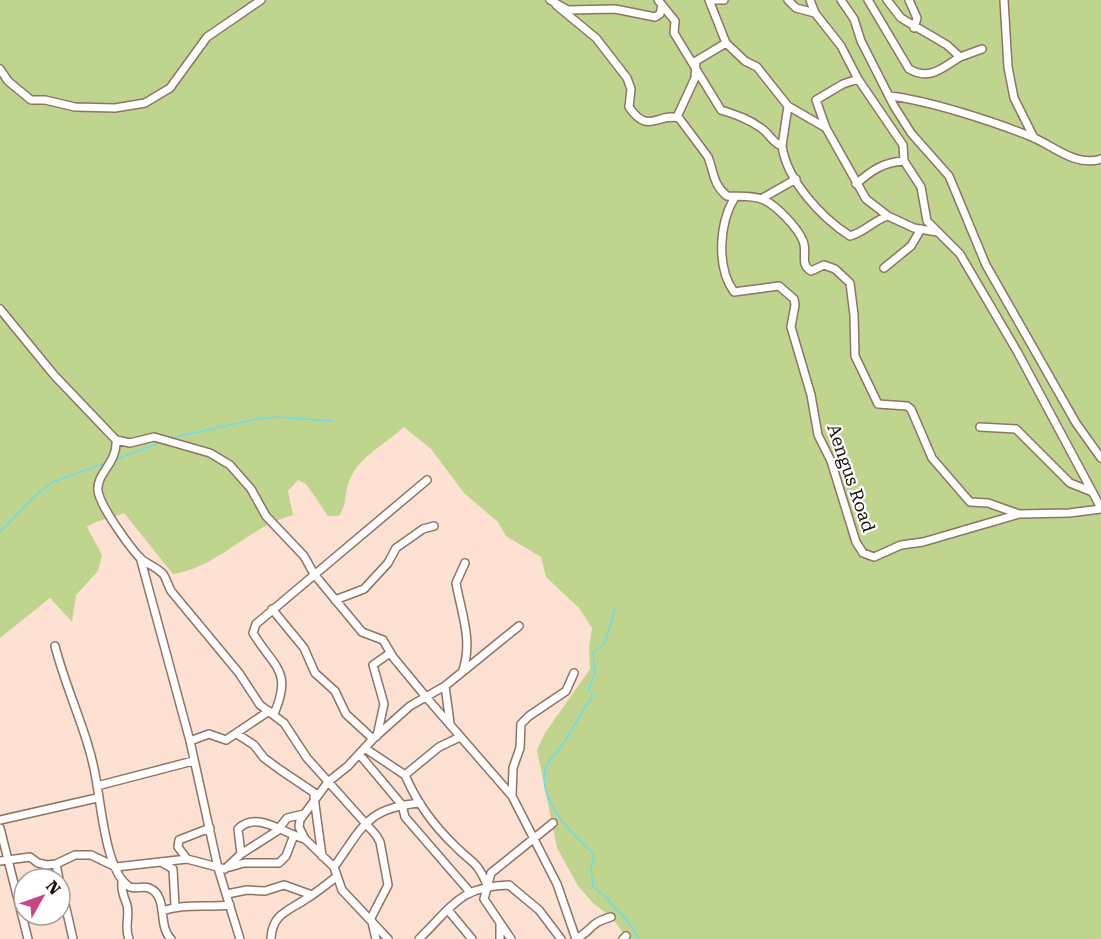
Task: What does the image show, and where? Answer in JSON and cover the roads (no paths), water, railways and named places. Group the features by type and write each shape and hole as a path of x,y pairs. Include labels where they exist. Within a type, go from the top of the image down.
{"street":[{"path":"0,69 8,81 31,100 45,100 75,107 115,108 145,103 170,88 207,37 261,0"},
{"path":"709,0 726,43 745,61 757,67 788,106 826,128"},
{"path":"714,0 724,0"},
{"path":"788,0 793,6 815,13"},
{"path":"810,0 815,13"},
{"path":"841,0 854,19 861,41 911,133 949,176 986,265 1076,423 1101,458"},
{"path":"868,0 909,69 919,75 935,74 960,57 982,49"},
{"path":"887,0 901,18 947,45 960,57"},
{"path":"909,0 916,18 915,28"},
{"path":"1004,0 1008,67 1014,98 1035,138"},
{"path":"553,2 568,10 615,9 655,17 659,16 660,2"},
{"path":"553,2 596,38 627,78 631,89 629,107 634,114 644,122 651,123 677,117"},
{"path":"660,2 675,21 674,33 721,110 746,118 764,130 776,144 782,146"},
{"name":"Aengus Road","path":"735,197 723,229 727,281 734,292 778,286 794,299 791,327 811,395 818,435 831,461 856,542 863,553 874,557 901,545 922,542 1019,514 1069,513 1101,508 994,312 956,248 927,221 918,180 904,161 903,145 858,80 841,46 815,13"},
{"path":"677,117 695,78 698,59 726,43"},
{"path":"858,80 843,84 816,100 826,128 866,199 888,216 921,230 937,232"},
{"path":"889,96 924,103 1035,138 1053,150 1099,162"},
{"path":"788,106 782,146 787,163 824,218 850,236 888,216"},
{"path":"677,117 706,154 713,180 719,189 727,196 761,199 779,212 798,233 804,243 804,265 807,269 811,271 824,265 834,269 850,283 854,315 855,356 878,404 907,406 911,409 932,458 970,502 988,503 1019,514"},
{"path":"856,184 873,169 892,162 904,161"},
{"path":"761,199 796,179"},
{"path":"884,268 911,246 921,230"},
{"path":"0,309 54,375 116,440 130,443 154,437 210,453 230,465 251,489 266,516 304,556 314,574 362,632 383,640 390,653 426,697 512,796 557,884 576,939 584,935 595,922 611,917"},
{"path":"980,427 1016,429 1070,483 1090,490"},
{"path":"116,440 117,450 99,480 97,489 102,504 140,557 164,575 171,591 239,673 260,705 272,712 288,728 307,759 380,842 387,878 385,892 371,918 376,939"},
{"path":"190,741 209,734 226,740 272,712 283,685 278,667 258,640 253,629 272,609 427,480"},
{"path":"335,600 364,589 391,560 396,548 423,529 434,526"},
{"path":"140,557 190,741 218,868 240,939"},
{"path":"463,672 468,648 462,603 456,583 465,563"},
{"path":"272,609 304,648 315,674 335,692 346,714 375,738"},
{"path":"0,861 30,857 42,864 56,864 80,854 98,857 116,867 187,859 218,868 244,862 279,862 286,856 298,824 315,796 328,782 360,755 410,706 445,686 519,626"},
{"path":"55,646 66,687 87,743 97,786 97,798 122,882 121,892 127,908 125,922 129,939"},
{"path":"375,738 384,704 373,665 390,653"},
{"path":"512,796 513,768 520,748 521,724 566,691 574,673"},
{"path":"445,686 451,726"},
{"path":"237,734 254,745 264,758 315,796 322,856"},
{"path":"405,775 439,747 460,737"},
{"path":"366,749 405,775 420,803 456,848 479,866 487,885"},
{"path":"360,755 402,805 405,817 469,891"},
{"path":"97,786 193,761"},
{"path":"0,820 97,798"},
{"path":"334,867 364,822 374,814 402,805 420,803"},
{"path":"229,867 241,854 278,829 287,818 304,814"},
{"path":"241,854 239,828 254,821 305,839"},
{"path":"511,939 484,898 491,873 553,823"},
{"path":"298,824 305,839 334,867 336,877 345,894 371,918 388,939"},
{"path":"0,828 28,939"},
{"path":"187,859 178,847 179,840 210,828"},
{"path":"159,861 173,869 174,906"},
{"path":"271,939 273,927 285,910 312,895 336,877"},
{"path":"122,882 130,887 149,889 154,892 159,898 164,931 171,939"},
{"path":"227,894 247,890 265,891 284,885 312,895"},
{"path":"419,939 469,891 487,885 509,885 539,910 561,939"},
{"path":"162,911 185,904 203,908 230,905"},
{"path":"448,910 472,939"},
{"path":"500,923 500,939"}],"waterway":[{"path":"171,438 276,417 333,421"},
{"path":"115,460 161,442"},
{"path":"0,532 37,494 53,482 108,462"},
{"path":"615,608 605,643 593,653 595,673 589,689 593,696 561,747 548,763 544,782 552,806 559,817 594,854 591,870 593,887 609,899 639,939"}]}
